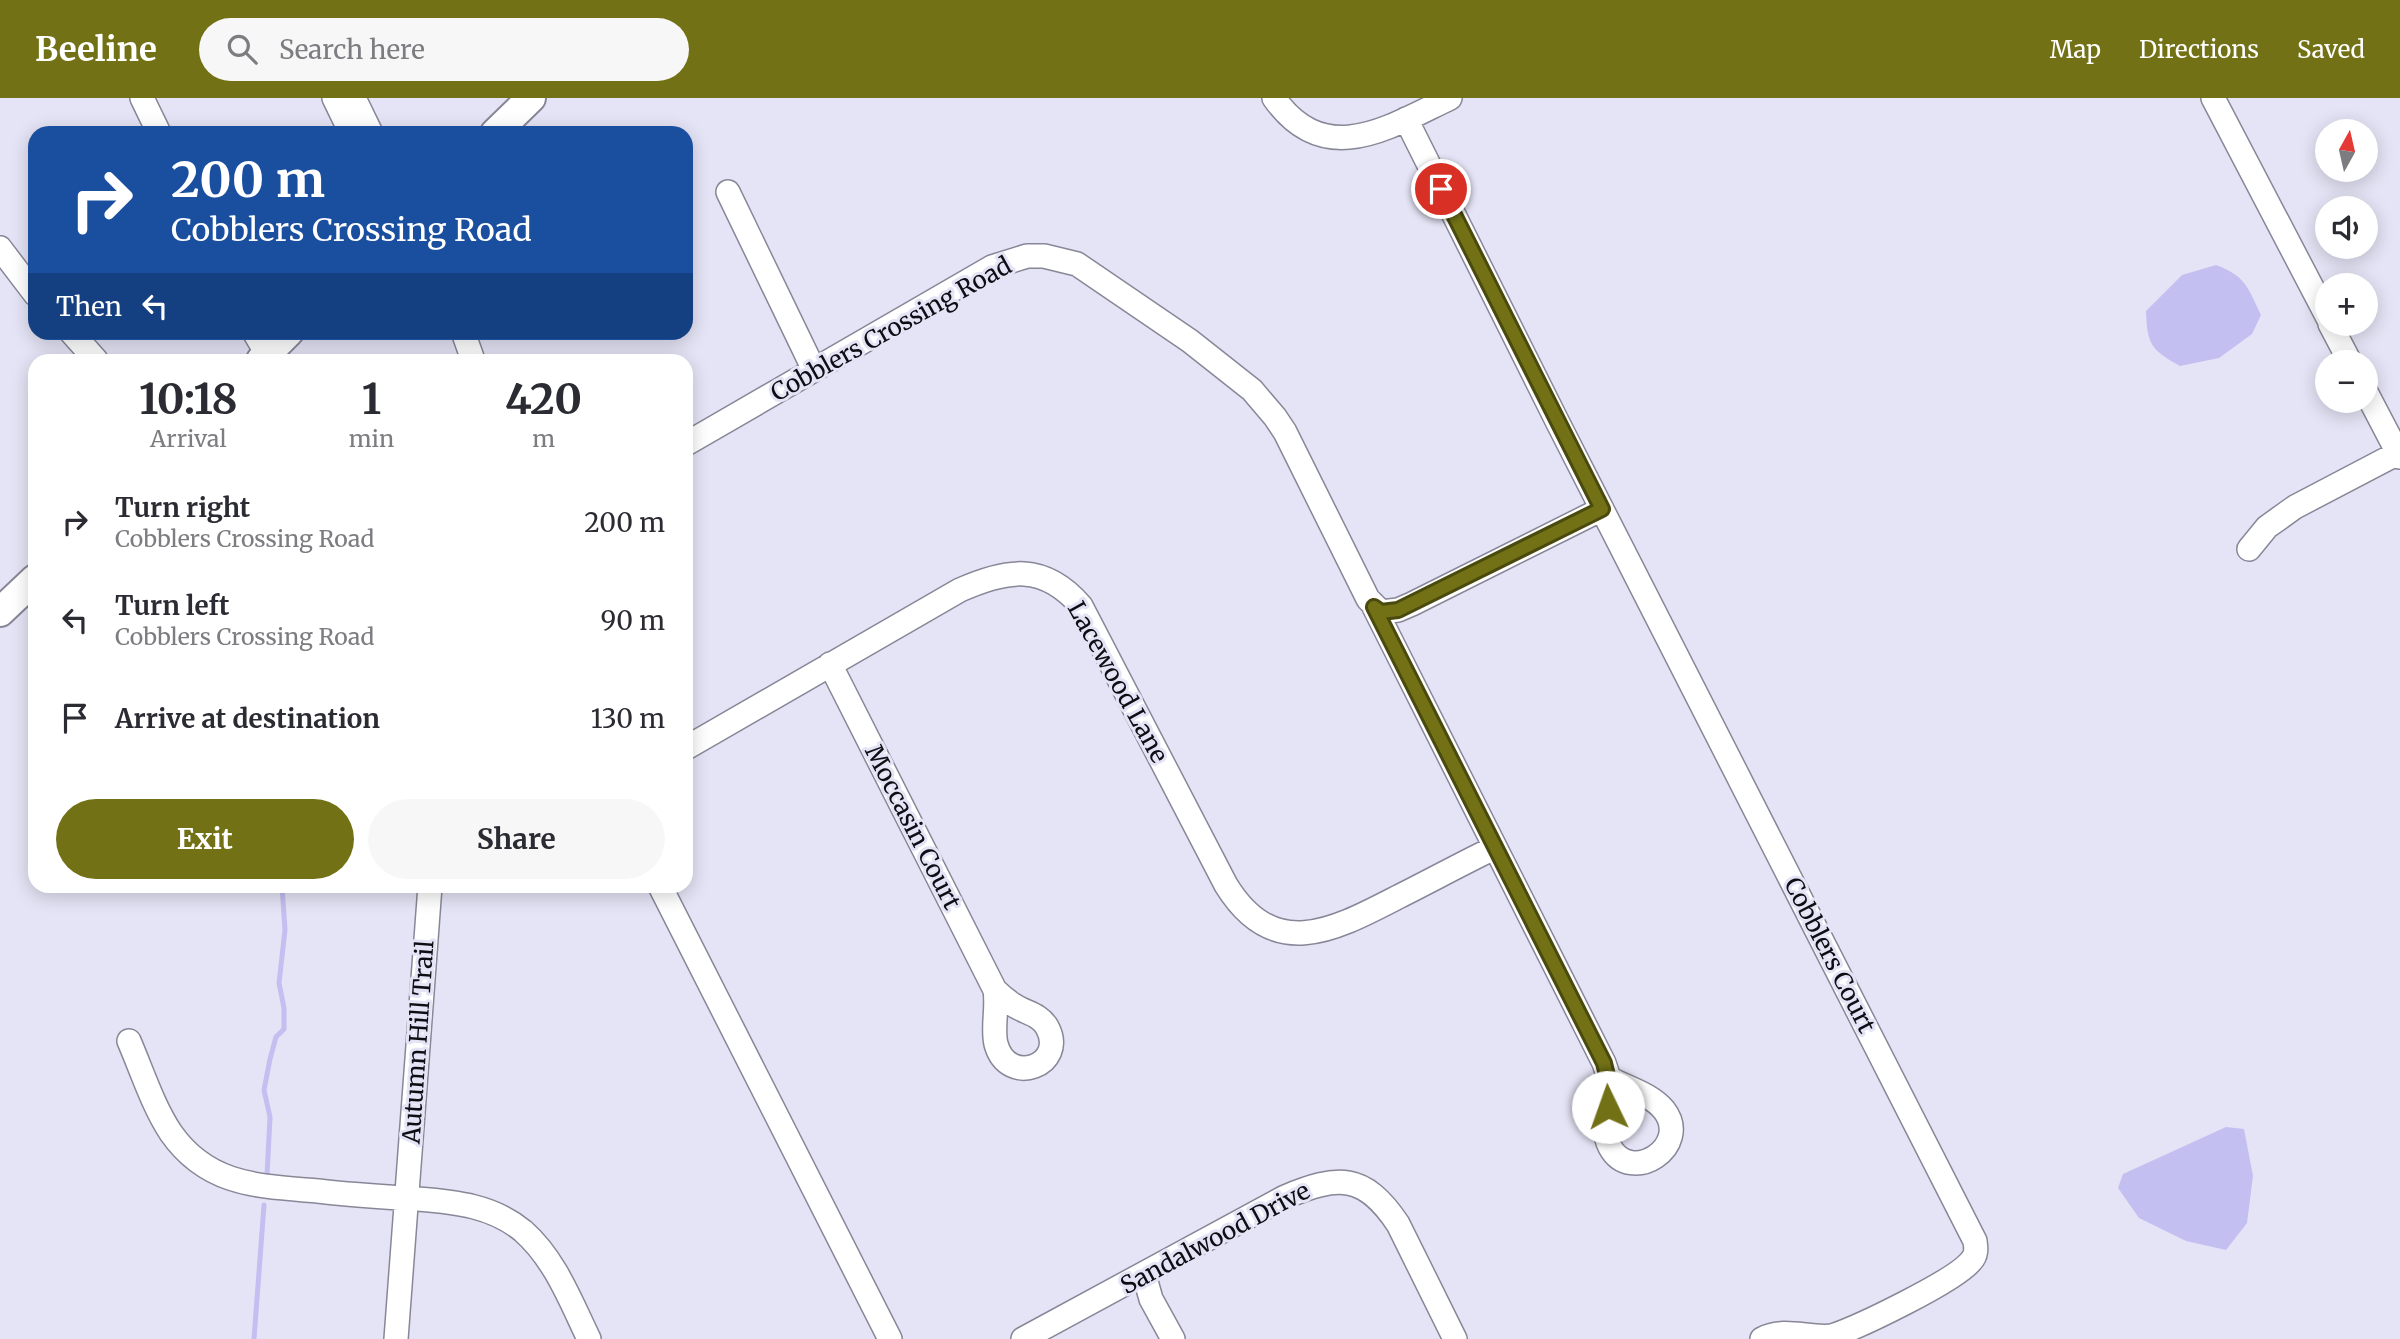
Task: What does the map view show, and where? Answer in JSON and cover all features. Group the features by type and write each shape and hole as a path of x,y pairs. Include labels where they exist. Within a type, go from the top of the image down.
{"main road":[{"path":"502,126 531,98"},
{"path":"0,612 28,586"}],"street":[{"path":"142,98 156,126"},
{"path":"334,98 348,126"},
{"path":"354,98 368,126"},
{"path":"1274,98 1293,120 1323,136 1357,138 1374,134 1450,98"},
{"path":"2213,98 2315,293"},
{"path":"1374,607 1381,612 1405,607 1602,509 1406,119"},
{"path":"728,192 814,370"},
{"path":"0,248 28,284"},
{"name":"Cobblers Crossing Road","path":"693,440 992,267 1027,256 1044,256 1077,264 1190,341 1252,390 1265,403 1285,432 1604,1063 1609,1078"},
{"path":"78,340 91,354"},
{"path":"2249,549 2267,527 2295,507 2399,455 2377,413"},
{"name":"Cobblers Court","path":"1602,509 1975,1241 1976,1252 1972,1261 1964,1268 1926,1291 1832,1337 1818,1338 1776,1332 1762,1339"},
{"name":"Lacewood Lane","path":"693,744 960,590 998,575 1017,572 1053,581 1081,606 1226,885 1236,901 1260,922 1290,933 1324,931 1376,908 1494,848"},
{"name":"Moccasin Court","path":"830,664 995,990"},
{"name":"Autumn Hill Trail","path":"396,1339 429,893"},
{"path":"664,893 890,1339"},
{"path":"129,1041 170,1131 184,1149 201,1164 242,1183 288,1190 442,1201 484,1209 522,1230 538,1245 551,1264 589,1339"},
{"name":"Sandalwood Drive","path":"1023,1339 1285,1197 1317,1184 1348,1183 1369,1191 1388,1209 1455,1339"},
{"path":"1144,1274 1151,1299 1173,1339"}],"shaded area":[{"path":"2216,265 2234,274 2245,284 2261,315 2252,334 2219,358 2180,366 2152,345 2146,311 2182,275"},
{"path":"2226,1127 2244,1129 2253,1176 2247,1223 2226,1250 2186,1241 2139,1218 2118,1188 2123,1174"}],"waterway":[{"path":"267,1175 270,1117 264,1090 276,1037 284,1029 284,1008 279,983 285,930 282,893"},
{"path":"254,1339 264,1205"}],"route":[{"path":"1441,189 1602,509 1398,610 1381,612 1374,607 1604,1063 1611,1092 1608,1107"}]}
